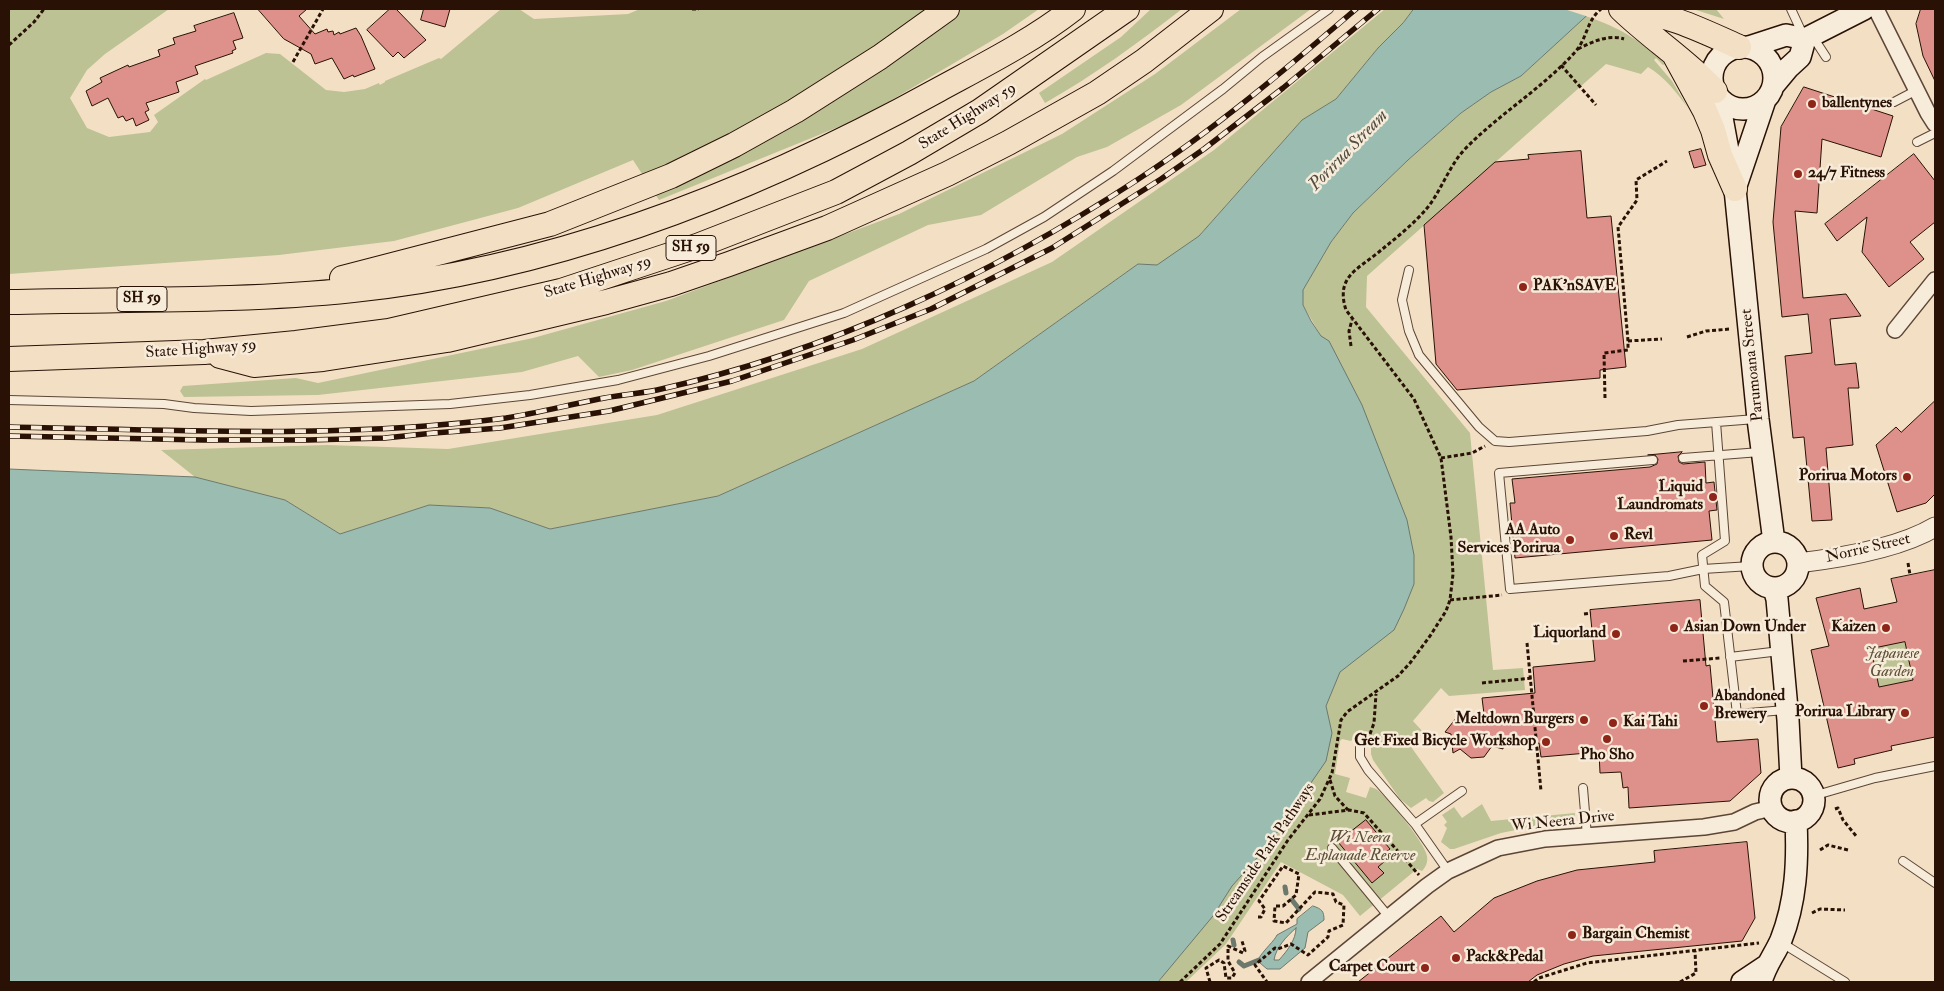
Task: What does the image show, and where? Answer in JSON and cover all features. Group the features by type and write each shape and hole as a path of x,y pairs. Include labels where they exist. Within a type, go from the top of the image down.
{"main road":[{"path":"275,296 550,224 671,176 734,145 795,111 880,57 947,9"},
{"name":"SH 59","path":"9,302 275,296 355,290 448,276 558,251 668,215 783,168 876,124 1026,41 1073,9"},
{"name":"State Highway 59","path":"9,359 204,352 296,343 389,331 561,291 697,246 836,192 909,153 980,111 1127,9"},
{"path":"204,352 254,365 323,359 389,350 447,340 606,302 671,284 721,267 827,228 946,174 1008,143 1097,93 1211,9"},
{"path":"1621,9 1675,56 1695,70 1728,105 1740,109 1754,108 1769,94 1774,75 1771,64 1760,52 1649,11 1626,9"},
{"path":"1716,94 1712,80 1716,63 1723,54 1786,35 1809,37 1864,9"},
{"name":"Parumoana Street","path":"1735,188 1769,94 1788,68 1800,57 1809,37"},
{"path":"1675,56 1705,111 1720,154 1735,188"},
{"name":"Parumoana Street","path":"1716,94 1735,188 1758,419 1774,542"},
{"path":"1774,542 1790,548 1798,563 1797,572 1793,579 1783,587 1774,589 1758,582 1751,566 1753,557 1758,549 1765,544 1774,542"},
{"path":"1774,589 1777,599 1782,651 1791,778"},
{"path":"1791,778 1799,779 1806,783 1813,796 1811,811 1796,821 1784,820 1776,815 1772,808 1771,794 1774,788 1784,780 1791,778"},
{"path":"1742,982 1746,978 1764,974 1780,942 1791,910 1798,856 1796,821"}],"street":[{"path":"1876,9 1935,124"},
{"path":"1895,330 1935,280"},
{"name":"Norrie Street","path":"1798,563 1849,555 1911,540 1935,527"},
{"name":"Wi Neera Drive","path":"1309,982 1427,886 1448,872 1498,848 1545,839 1704,827 1734,822 1755,812 1772,808"}],"lane":[{"path":"9,400 164,404 194,408 251,411 450,404 530,395 618,380 709,356 844,313 986,249 1044,218 1113,171 1223,90 1262,57 1329,9"},
{"path":"1791,9 1809,37 1826,57"},
{"path":"1894,102 1916,90"},
{"path":"1916,142 1935,133"},
{"path":"1409,270 1402,300 1409,331 1419,355 1467,414 1495,441 1509,442 1632,432 1678,425 1758,419"},
{"path":"1716,422 1725,541 1702,555 1705,586 1724,602 1737,714 1787,710"},
{"path":"1682,458 1762,452"},
{"path":"1653,460 1499,473 1510,589 1669,576 1703,569 1751,566"},
{"path":"1730,657 1782,651"},
{"path":"1364,740 1360,757 1368,770 1415,824 1448,872"},
{"path":"1813,796 1875,778 1935,766"},
{"path":"1583,788 1587,836"},
{"path":"1415,824 1462,791"},
{"path":"1332,848 1389,917"},
{"path":"1903,861 1935,883"},
{"path":"1780,942 1845,982"}],"path":[{"path":"9,45 34,22 44,9"},
{"path":"293,62 323,9"},
{"path":"692,9 699,9"},
{"path":"1601,9 1594,15 1577,49 1601,39 1617,37 1631,42"},
{"path":"1561,65 1596,105"},
{"path":"1605,398 1604,354 1628,350 1618,227 1637,200 1636,180 1667,161"},
{"path":"1351,346 1350,331 1353,319"},
{"path":"1687,337 1706,331 1734,328"},
{"path":"1628,341 1662,339"},
{"path":"1441,458 1472,453 1495,441"},
{"path":"1908,564 1910,575"},
{"path":"1450,600 1511,594"},
{"path":"1584,614 1590,613"},
{"path":"1527,643 1532,678 1541,791"},
{"path":"1683,661 1730,657"},
{"path":"1482,683 1532,678"},
{"path":"1364,740 1374,723 1376,693"},
{"name":"Streamside Park Pathways","path":"1180,982 1220,944 1288,840 1320,799 1330,779 1341,720"},
{"path":"1330,779 1335,796 1349,810"},
{"path":"1835,808 1838,808 1843,820 1857,837"},
{"path":"1308,816 1349,810 1364,813 1427,886"},
{"path":"1820,850 1828,845 1848,850"},
{"path":"1258,917 1262,917 1265,909 1259,901 1283,866 1299,874 1296,895 1283,906 1275,906 1274,921 1286,923 1315,892 1333,894 1336,902 1344,905 1343,925 1329,932 1328,937 1308,954 1291,944 1278,950 1275,948 1259,961 1255,966 1266,982"},
{"path":"1812,913 1820,908 1845,910"},
{"path":"1210,982 1206,968 1219,960 1224,963 1226,978 1232,978 1235,973 1228,961 1228,946 1243,953 1245,951 1242,942"},
{"path":"1534,982 1538,978 1587,962 1759,943"},
{"path":"1680,982 1696,973 1695,951"},
{"path":"1538,978 1542,982"}],"green space":[{"path":"9,9 169,9 105,54 87,70 70,98 87,128 109,137 150,132 158,122 154,115 205,79 266,53 280,54 326,90 344,92 365,89 379,83 380,85 385,81 439,58 441,59 501,9 519,9 534,19 628,14 640,9 1039,9 1003,34 863,117 659,200 633,160 518,208 394,241 279,255 9,274"},
{"path":"1151,9 1182,9 1115,59 1045,103 1039,93 1121,37"},
{"path":"1241,9 1311,9 1181,105 1107,147 1077,157 981,215 928,225 809,281 784,320 632,370 599,377 578,356 522,372 318,395 184,397 180,391 183,386 296,378 318,383 533,338 666,301 899,214 1062,134 1155,74"},
{"path":"1385,9 1414,9 1378,48 1336,99 1302,120 1199,236 1157,266 1138,264 974,381 718,496 550,529 490,508 429,505 340,534 285,500 195,477 161,450 327,445 448,449 657,415 862,349 1052,262 1214,150"},
{"path":"1693,9 1716,9 1724,19"},
{"name":"Wi Neera Esplanade Reserve","path":"1586,16 1610,25 1628,35 1665,64 1663,65 1656,58 1654,60 1672,81 1688,108 1665,80 1648,67 1641,74 1606,64 1367,276 1366,307 1470,433 1493,670 1523,668 1525,690 1449,696 1441,688 1413,721 1424,733 1409,744 1444,793 1433,802 1426,798 1411,808 1400,799 1373,760 1371,736 1355,736 1351,741 1342,739 1340,741 1335,774 1350,778 1346,792 1366,798 1370,787 1378,790 1385,797 1407,823 1425,850 1427,860 1422,871 1417,869 1360,916 1343,895 1281,862 1226,944 1186,982 1159,982 1164,974 1158,982 728,982 1321,336 1303,305 1303,290 1331,242 1353,213 1408,160 1461,113 1491,92 1521,76"},
{"name":"Japanese Garden","path":"1905,642 1913,680 1879,687 1871,649"},
{"path":"1482,804 1491,821 1575,813 1574,822 1541,825 1501,833 1454,849 1450,849 1441,842 1447,828 1444,825 1447,822 1442,815 1454,807 1462,818"}],"water":[{"name":"Porirua Stream","path":"1414,9 1594,9 1521,76 1491,92 1461,113 1408,160 1353,213 1331,242 1303,290 1303,305 1311,321 1321,336 1329,341 1362,405 1407,520 1414,555 1414,584 1394,630 1340,672 1326,706 1332,733 1326,761 1267,847 1232,886 1213,916 1158,982 9,982 9,469 195,477 285,500 340,534 429,505 490,508 550,529 718,496 974,381 1138,264 1157,265 1199,236 1302,120 1336,99 1378,48"},
{"path":"1313,906 1319,908 1324,914 1324,920 1308,932 1305,948 1280,969 1267,969 1260,963 1259,958 1277,935 1297,924 1297,919","holes":["1296,928 1293,941 1285,953 1279,960 1274,960 1279,946"]}],"pier":[{"path":"1564,9 1596,9 1589,17"}],"building":[{"path":"258,9 307,9 299,16 315,34 327,29 328,32 333,31 334,35 356,28 375,69 344,79 332,58 315,64 311,54 284,39"},
{"path":"390,9 396,9 426,40 404,58 398,52 393,57 367,30"},
{"path":"424,9 450,9 445,27 421,20"},
{"path":"1921,9 1935,9 1935,81 1923,56 1916,24"},
{"path":"234,13 243,38 233,41 236,49 232,51 233,53 195,66 198,74 176,82 179,92 146,103 149,110 145,112 149,120 136,126 133,118 126,121 123,116 118,118 108,98 92,106 86,91 102,82 100,78 128,65 129,67 160,56 158,50 175,44 173,38 196,31 194,26"},
{"path":"1804,87 1893,116 1881,157 1822,139 1817,213 1795,211 1803,298 1846,294 1861,316 1830,319 1835,365 1856,363 1859,388 1848,388 1853,445 1826,448 1832,520 1812,521 1804,437 1793,438 1785,356 1812,353 1808,314 1782,317 1773,222 1781,127"},
{"path":"1701,149 1706,165 1694,168 1689,152"},
{"name":"PAK'nSAVE","path":"1581,151 1587,218 1611,216 1626,367 1600,370 1600,378 1457,390 1436,364 1424,225 1495,162 1529,159 1528,155"},
{"path":"1914,154 1935,181 1935,222 1910,242 1924,259 1889,287 1862,252 1867,217 1837,241 1825,224"},
{"path":"1935,401 1935,494 1926,503 1897,512 1876,445 1896,427 1901,432"},
{"path":"1682,452 1678,456 1679,462 1683,464 1705,462 1706,483 1714,482 1717,510 1709,511 1712,540 1515,558 1510,503 1515,503 1512,479 1650,467 1657,464 1658,459 1655,455 1648,455"},
{"path":"1935,570 1935,737 1891,746 1892,750 1854,759 1855,764 1838,768 1811,650 1829,646 1816,598 1860,588 1864,609 1897,602 1891,579","holes":["1905,642 1913,680 1879,687 1871,649"]},
{"path":"1700,600 1706,666 1710,665 1717,742 1758,739 1761,773 1730,801 1629,808 1628,787 1623,788 1621,772 1600,773 1599,752 1541,757 1539,743 1503,746 1503,749 1492,746 1484,757 1471,758 1460,749 1453,753 1451,734 1445,732 1457,717 1484,714 1482,698 1535,693 1533,667 1595,661 1590,610"},
{"path":"1366,820 1390,849 1381,856 1385,861 1378,867 1384,873 1372,883 1338,842"},
{"path":"1747,842 1755,918 1742,941 1593,956 1564,964 1537,975 1528,982 1358,982 1441,916 1454,932 1494,898 1537,881 1577,870 1655,862 1654,851"}],"waterway":[{"path":"1285,887 1286,893"},
{"path":"1292,900 1299,909"},
{"path":"1233,940 1234,945"},
{"path":"1239,962 1244,966 1259,960"}],"railway":[{"path":"9,427 258,432 382,429 444,425 506,418 657,390 721,374 784,355 846,332 907,306 1025,248 1082,215 1137,180 1222,119 1277,76 1356,9"},
{"path":"9,436 203,440 385,438 500,428 609,411 732,381 853,340 931,309 1052,248 1161,179 1204,149 1283,88 1378,9"}],"place":[{"name":"ballentynes","path":"1812,104"},
{"name":"24/7 Fitness","path":"1798,174"},
{"name":"PAK'nSAVE","path":"1523,287"},
{"name":"Porirua Motors","path":"1907,477"},
{"name":"Liquid Laundromats","path":"1713,497"},
{"name":"Revl","path":"1614,536"},
{"name":"AA Auto Services Porirua","path":"1570,540"},
{"name":"Asian Down Under","path":"1674,628"},
{"name":"Kaizen","path":"1886,628"},
{"name":"Liquorland","path":"1616,634"},
{"name":"Abandoned Brewery","path":"1704,706"},
{"name":"Porirua Library","path":"1905,713"},
{"name":"Meltdown Burgers","path":"1584,720"},
{"name":"Kai Tahi","path":"1613,723"},
{"name":"Pho Sho","path":"1607,739"},
{"name":"Get Fixed Bicycle Workshop","path":"1546,742"},
{"name":"Bargain Chemist","path":"1572,935"},
{"name":"Pack&Pedal","path":"1456,958"},
{"name":"Carpet Court","path":"1425,968"}]}
